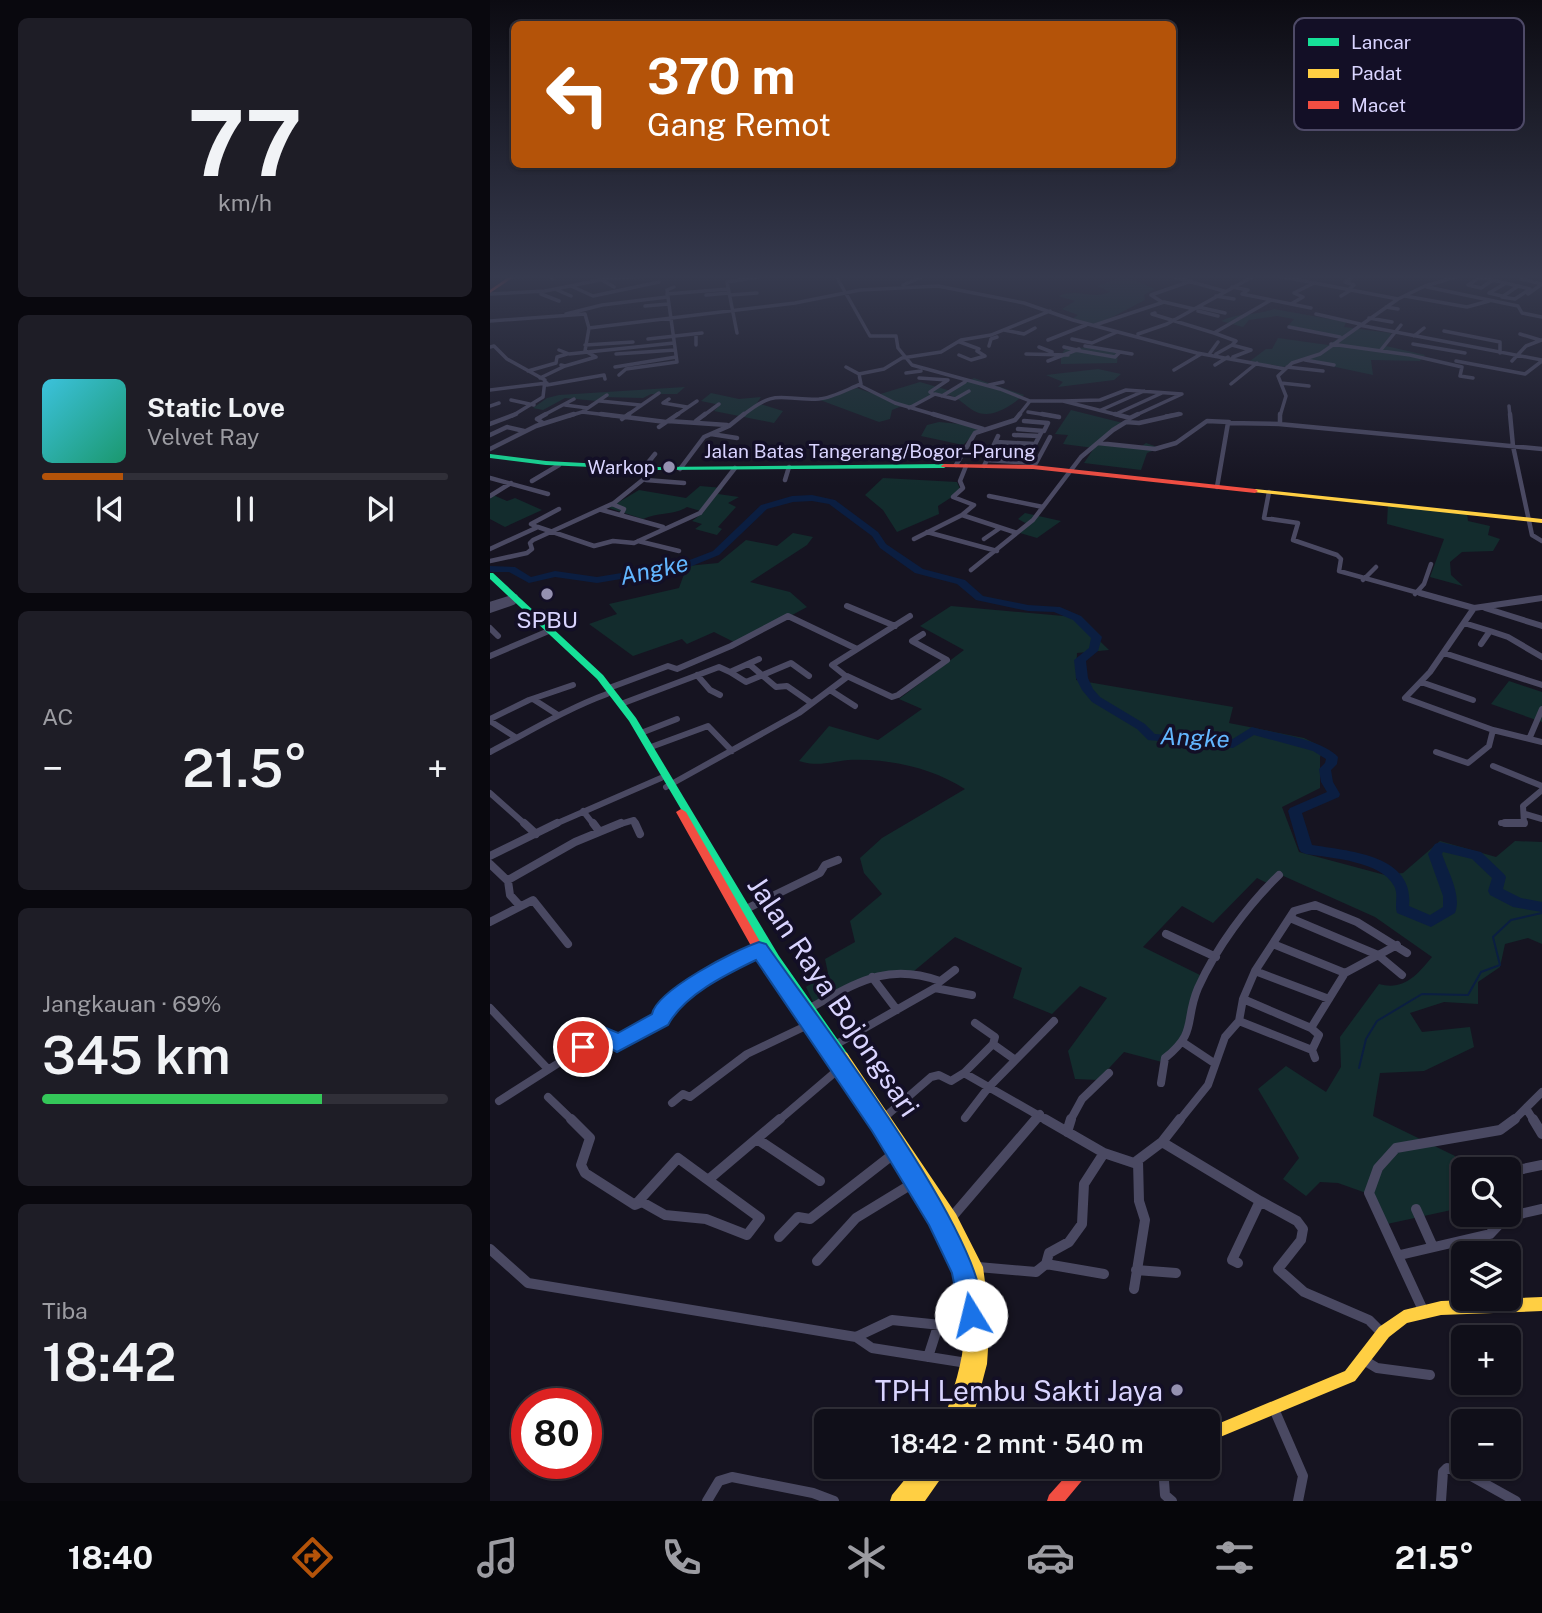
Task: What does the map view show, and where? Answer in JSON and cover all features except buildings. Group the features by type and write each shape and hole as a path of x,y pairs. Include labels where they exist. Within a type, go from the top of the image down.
{"main road":[{"name":"Jalan Batas Tangerang/Bogor–Parung","path":"490,456 559,465 642,470 961,466 985,463 1034,465 1501,519 1542,521"},
{"name":"Jalan Raya Bojongsari","path":"490,575 511,598"},
{"name":"Jalan Raya Bojongsari","path":"490,582 548,631 621,704 651,747 667,783"},
{"name":"Jalan Raya Bojongsari","path":"608,691 667,783 743,911 810,1008 831,1047 916,1181 956,1252 964,1272 971,1328 968,1363 955,1409"},
{"name":"Jalan Raya Bojongsari","path":"743,911 759,950 810,1024 831,1047"},
{"name":"Jalan Raya Bojongsari","path":"844,1066 886,1116 951,1218 976,1267 983,1319 980,1364 968,1409"},
{"path":"1220,1429 1350,1376 1367,1362 1382,1334 1398,1320 1423,1310 1542,1304"},
{"path":"898,1501 916,1479"},
{"path":"915,1501 931,1479"},
{"path":"1055,1501 1071,1479"}],"street":[{"path":"494,346 507,359 540,377 547,384"},
{"path":"585,346 585,351"},
{"path":"556,363 559,360 556,357 567,354 640,346"},
{"path":"619,374 625,369 675,363 674,346"},
{"path":"895,346 902,358 923,371 987,386 1030,401 1100,400 1124,391 1147,390 1182,394 1130,418 1060,401 1052,407"},
{"path":"859,374 884,369 902,358 942,352 952,346"},
{"path":"959,355 971,360 985,356 977,351 979,349 970,346"},
{"path":"1065,346 1072,353"},
{"path":"1085,346 1132,354"},
{"path":"1048,361 1085,346"},
{"path":"1177,346 1286,368 1322,371"},
{"path":"1210,353 1215,346"},
{"path":"1216,354 1230,346"},
{"path":"1215,365 1253,349 1237,346"},
{"path":"1279,424 1280,409 1286,396 1278,376 1301,359 1320,354 1329,346"},
{"path":"1345,346 1525,374 1541,363"},
{"path":"1380,351 1383,346"},
{"path":"1425,346 1465,353"},
{"path":"1468,346 1541,363"},
{"path":"1500,346 1500,353"},
{"path":"1512,361 1526,346"},
{"path":"1039,347 1052,352 1089,353 1100,357 1115,357 1119,352"},
{"path":"1455,363 1465,353 1478,348"},
{"path":"559,350 567,354"},
{"path":"616,354 675,350"},
{"path":"540,377 596,357 585,351"},
{"path":"1026,354 1042,355 1052,352"},
{"path":"1084,359 1089,353"},
{"path":"1174,370 1203,353"},
{"path":"615,367 676,357"},
{"path":"1301,359 1334,365"},
{"path":"528,371 556,363 565,366"},
{"path":"1231,384 1257,363"},
{"path":"1455,363 1463,368 1460,376 1473,379"},
{"path":"675,483 696,445 710,434 729,426 766,398 821,399 859,385 862,380 859,374 846,367"},
{"path":"906,373 923,371"},
{"path":"490,390 604,375 605,379"},
{"path":"919,378 948,380 930,392 942,396 955,399 969,391"},
{"path":"927,383 934,378"},
{"path":"942,396 965,382"},
{"path":"987,386 1003,382"},
{"path":"1281,383 1309,386"},
{"path":"490,424 534,405 544,396 547,384"},
{"path":"859,385 909,408 983,429"},
{"path":"1101,410 1147,390"},
{"path":"1116,414 1165,392"},
{"path":"622,419 659,393"},
{"path":"909,408 935,394"},
{"path":"490,449 525,431 582,412 607,395"},
{"path":"544,424 537,419 574,399"},
{"path":"511,400 534,405"},
{"path":"600,400 640,405"},
{"path":"669,400 663,403 687,407"},
{"path":"659,427 698,401"},
{"path":"1026,412 1030,401"},
{"path":"914,539 962,515 974,504 953,497 963,488 960,481 961,466 969,441 983,429 1016,420 1037,401"},
{"path":"490,406 499,403"},
{"path":"696,421 719,404"},
{"path":"565,405 588,408"},
{"path":"1509,406 1513,446 1532,536 1542,541"},
{"path":"582,412 622,419 696,421 729,426"},
{"path":"1026,412 1059,417"},
{"path":"971,570 1017,533 1043,507 1070,471 1097,443 1125,422 1139,423 1151,418 1181,414"},
{"path":"992,451 1029,452 1049,422 1024,421"},
{"path":"1097,443 1160,450 1180,443 1207,421 1279,424 1542,449"},
{"path":"1217,487 1229,422"},
{"path":"490,435 508,427 525,431"},
{"path":"1018,429 1040,434"},
{"path":"710,434 737,438"},
{"path":"1014,435 1040,434"},
{"path":"985,463 998,436"},
{"path":"1034,465 1050,437"},
{"path":"996,442 1035,444"},
{"path":"642,470 655,454"},
{"path":"532,481 559,465"},
{"path":"785,480 789,467"},
{"path":"638,541 663,527 700,513 735,468"},
{"path":"490,561 527,552 532,549 532,541 612,504 646,480 655,470"},
{"path":"501,481 511,476"},
{"path":"490,478 542,495 548,494"},
{"path":"646,480 684,483"},
{"path":"490,496 511,484"},
{"path":"1269,492 1264,518 1296,522 1298,524 1293,540 1337,555 1341,559 1338,570 1363,580 1474,608 1542,598"},
{"path":"989,496 1043,507"},
{"path":"612,504 624,509 621,515"},
{"path":"559,509 531,523 594,547 613,541 638,541 679,551"},
{"path":"601,510 663,527"},
{"path":"962,515 1017,533"},
{"path":"490,549 537,527"},
{"path":"984,539 1000,528"},
{"path":"927,531 997,551"},
{"path":"1415,594 1424,584 1431,564"},
{"path":"1363,580 1376,567"},
{"path":"490,606 511,598"},
{"path":"847,606 895,626"},
{"path":"1483,607 1542,626"},
{"path":"1474,608 1444,653 1405,700 1493,730 1542,742"},
{"path":"490,752 608,691 669,666 677,669 731,646 788,616 857,649"},
{"path":"910,616 832,665 834,670 895,697 947,660 912,641 923,634"},
{"path":"1464,623 1508,637 1542,657"},
{"path":"490,628 498,636"},
{"path":"490,656 548,631"},
{"path":"1480,645 1490,631"},
{"path":"1444,653 1542,685"},
{"path":"730,672 759,659"},
{"path":"621,704 721,667 744,682 791,663 809,676"},
{"path":"749,664 776,687 787,686 810,702"},
{"path":"698,675 710,690 720,695"},
{"path":"490,856 583,811 667,783 732,751 795,716 846,676"},
{"path":"1421,682 1474,701"},
{"path":"515,737 490,720 533,699 573,685"},
{"path":"830,690 855,706"},
{"path":"533,699 558,715"},
{"path":"1530,737 1542,709"},
{"path":"641,733 677,719"},
{"path":"651,747 708,726 732,751"},
{"path":"1436,752 1467,763 1489,746 1493,730"},
{"path":"1493,766 1542,788 1525,804 1524,824 1501,822"},
{"path":"490,793 514,811 536,834"},
{"path":"583,811 598,831"},
{"path":"1525,814 1542,819"},
{"path":"508,880 598,831 632,820 640,834"},
{"path":"743,911 820,873 825,865 838,860"},
{"path":"490,864 508,880 512,887 510,895 520,906"},
{"path":"1161,1083 1165,1058 1184,1044 1197,991 1216,957 1256,897 1279,875"},
{"path":"490,922 535,900 568,944"},
{"path":"964,1073 1040,1114 1104,1153 1129,1162 1138,1161 1162,1142 1208,1085 1224,1037 1239,1020 1243,999 1255,971 1297,910 1315,905 1357,922 1407,953"},
{"path":"1290,918 1378,955 1402,975"},
{"path":"1166,934 1216,957"},
{"path":"1273,944 1345,972"},
{"path":"1311,1028 1345,972 1397,945"},
{"path":"499,1101 601,1036 620,1042 661,1019 663,1009 719,969 759,950"},
{"path":"831,1047 897,1010 955,970"},
{"path":"810,1008 872,976 890,971 920,972 937,984 972,996"},
{"path":"1255,971 1329,999"},
{"path":"872,976 897,1010"},
{"path":"1239,1020 1314,1054 1319,1035 1311,1028 1243,999"},
{"path":"490,1008 547,1068"},
{"path":"965,1118 1014,1059 1054,1021"},
{"path":"886,1116 931,1077 939,1075 951,1081 964,1073 993,1044 995,1037 975,1023"},
{"path":"672,1103 683,1094 690,1097 747,1054 810,1024"},
{"path":"993,1044 1014,1059"},
{"path":"1184,1044 1214,1063"},
{"path":"708,1180 844,1066"},
{"path":"1067,1132 1073,1109 1081,1098 1109,1073"},
{"path":"1423,1310 1369,1189 1390,1152 1402,1145 1500,1130 1508,1126 1542,1092"},
{"path":"548,1097 590,1138 581,1168 635,1205"},
{"path":"1526,1108 1542,1134"},
{"path":"951,1218 1040,1114"},
{"path":"757,1139 820,1181"},
{"path":"1162,1142 1297,1221 1303,1229 1301,1240 1278,1267 1304,1292 1364,1317 1382,1334"},
{"path":"779,1237 798,1217 810,1219 823,1211 869,1170 897,1151"},
{"path":"976,1267 1036,1272 1046,1264 1049,1253 1069,1242 1082,1224 1086,1209 1084,1184 1104,1153"},
{"path":"678,1158 760,1218 750,1234 694,1216 666,1215 642,1202 635,1205 678,1158"},
{"path":"1133,1289 1146,1220 1139,1201 1138,1161"},
{"path":"1521,1169 1542,1165"},
{"path":"817,1262 856,1218 916,1181"},
{"path":"1238,1264 1232,1260 1261,1201"},
{"path":"1416,1209 1433,1247"},
{"path":"1399,1255 1490,1234 1506,1217 1542,1209"},
{"path":"490,1250 528,1283 856,1337 872,1348 968,1363"},
{"path":"1046,1264 1104,1274"},
{"path":"1136,1270 1176,1273"},
{"path":"856,1337 881,1323 900,1318 953,1330 971,1328"},
{"path":"928,1357 938,1326"},
{"path":"1367,1362 1377,1368 1430,1375"},
{"path":"1274,1409 1301,1467 1303,1486 1298,1501"},
{"path":"1441,1501 1443,1472 1447,1468 1463,1472 1516,1501"},
{"path":"707,1501 719,1481 732,1477 813,1493 834,1501"},
{"path":"1164,1479 1165,1495 1172,1501"}],"green space":[{"path":"1274,346 1386,346 1425,355 1420,361 1371,360 1373,375 1298,359 1284,367 1250,361 1266,349 1272,349"},
{"path":"1091,347 1118,352 1117,363 1061,364 1061,355 1065,349"},
{"path":"1098,369 1121,374 1114,380 1058,387 1063,382 1046,375"},
{"path":"974,378 1024,395 991,414 971,409 946,394 934,395 909,408 902,406 892,410 890,419 879,422 820,400 857,388 877,395 920,382 951,391"},
{"path":"685,387 677,394 651,394 643,398 602,397 597,401 565,398 543,410 533,408 547,398 559,395"},
{"path":"711,393 739,399 761,397 757,403 783,411 774,423 714,411 720,405 701,401"},
{"path":"1071,410 1123,423 1097,445 1139,448 1146,443 1160,448 1147,453 1141,470 1084,463 1094,448 1063,444 1068,435 1055,434"},
{"path":"939,422 982,426 963,445 921,436 927,425"},
{"path":"883,478 957,482 961,491 938,506 939,514 897,532 883,510 865,495"},
{"path":"700,486 723,488 718,494 739,497 728,503 736,507 718,527 722,529 717,535 695,529 702,524 692,521 704,512 687,507 643,519 609,508 639,490 686,498"},
{"path":"490,496 507,501 515,498 542,510 505,527 490,519"},
{"path":"1388,503 1467,512 1468,521 1490,526 1488,535 1500,539 1493,551 1462,552 1450,562 1451,575 1463,586 1430,577 1444,539 1387,524"},
{"path":"1025,513 1061,521 1037,538 1020,533 1029,525 1018,519"},
{"path":"793,533 813,537 807,545 750,582 790,592 807,607 738,644 714,632 687,644 682,639 633,656 589,624 617,614 609,604 679,588 687,566 718,563 746,540 777,546"},
{"path":"951,606 1075,617 1109,650 1077,653 1076,680 1233,707 1229,723 1304,738 1324,748 1320,757 1320,788 1282,807 1299,852 1385,875 1403,873 1440,841 1496,857 1515,841 1542,842 1542,944 1528,938 1505,944 1500,967 1478,982 1478,1004 1444,1002 1410,1013 1422,1032 1470,1027 1474,1047 1424,1071 1380,1073 1373,1116 1455,1156 1451,1157 1451,1210 1387,1224 1369,1194 1338,1183 1320,1182 1306,1196 1283,1179 1299,1158 1258,1089 1286,1066 1326,1092 1341,1067 1340,1037 1379,984 1396,985 1409,980 1432,957 1375,917 1279,874 1271,885 1257,878 1213,923 1182,906 1143,947 1200,975 1183,1042 1162,1062 1124,1052 1098,1080 1075,1079 1068,1051 1107,998 1080,986 1052,1014 1013,998 1022,968 955,937 908,976 881,974 816,1008 806,987 828,973 825,959 855,942 850,921 882,894 864,873 860,858 882,838 965,789 939,775 894,763 848,760 818,764 799,761 829,726 878,740 922,709 899,699 964,650 920,626"},
{"path":"1509,681 1542,692 1542,722 1491,704"}],"waterway":[{"name":"Angke","path":"490,569 511,569 529,580 555,574 597,580 684,566 716,553 764,507 792,499 812,498 832,502 875,534 883,546 919,571 961,582 980,598 1028,608 1056,609 1077,618 1097,637 1094,649 1080,660 1082,678 1087,690 1096,700 1129,719 1152,737 1233,744 1252,731 1317,748 1332,757 1331,764 1325,769 1327,782 1334,794 1295,811 1306,849 1355,857 1387,870 1398,879 1404,892 1402,909 1431,922 1450,909 1450,896 1435,854 1440,847 1476,855 1499,877 1495,891 1518,903 1542,907"},
{"path":"1359,1068 1366,1039 1377,1021 1422,994 1468,995 1481,972 1500,965 1493,937 1511,920 1542,913"}],"traffic: fast":[{"path":"490,456 546,463 659,469 944,466"},
{"path":"490,575 600,677 633,720 775,959 843,1056"}],"traffic: slow":[{"path":"1255,491 1542,521"},
{"path":"843,1056 951,1218 976,1267 983,1319 980,1364 968,1409"},
{"path":"882,1129 934,1210 961,1269 969,1300 971,1332 968,1364 955,1409"},
{"path":"1220,1430 1350,1376 1384,1332 1404,1317 1441,1308 1542,1304"},
{"path":"898,1501 916,1479"},
{"path":"915,1501 931,1479"}],"traffic: jam":[{"path":"944,466 1033,467 1255,491"},
{"path":"681,812 759,950 882,1129"},
{"path":"1055,1501 1074,1479"}],"place":[{"name":"Warkop","path":"669,467"},
{"name":"SPBU","path":"547,594"},
{"name":"TPH Lembu Sakti Jaya","path":"1177,1390"}],"route":[{"path":"583,1047 604,1035 613,1042 620,1042 661,1019 663,1009 719,969 759,950 880,1124 937,1217 964,1272 971,1315"}]}
